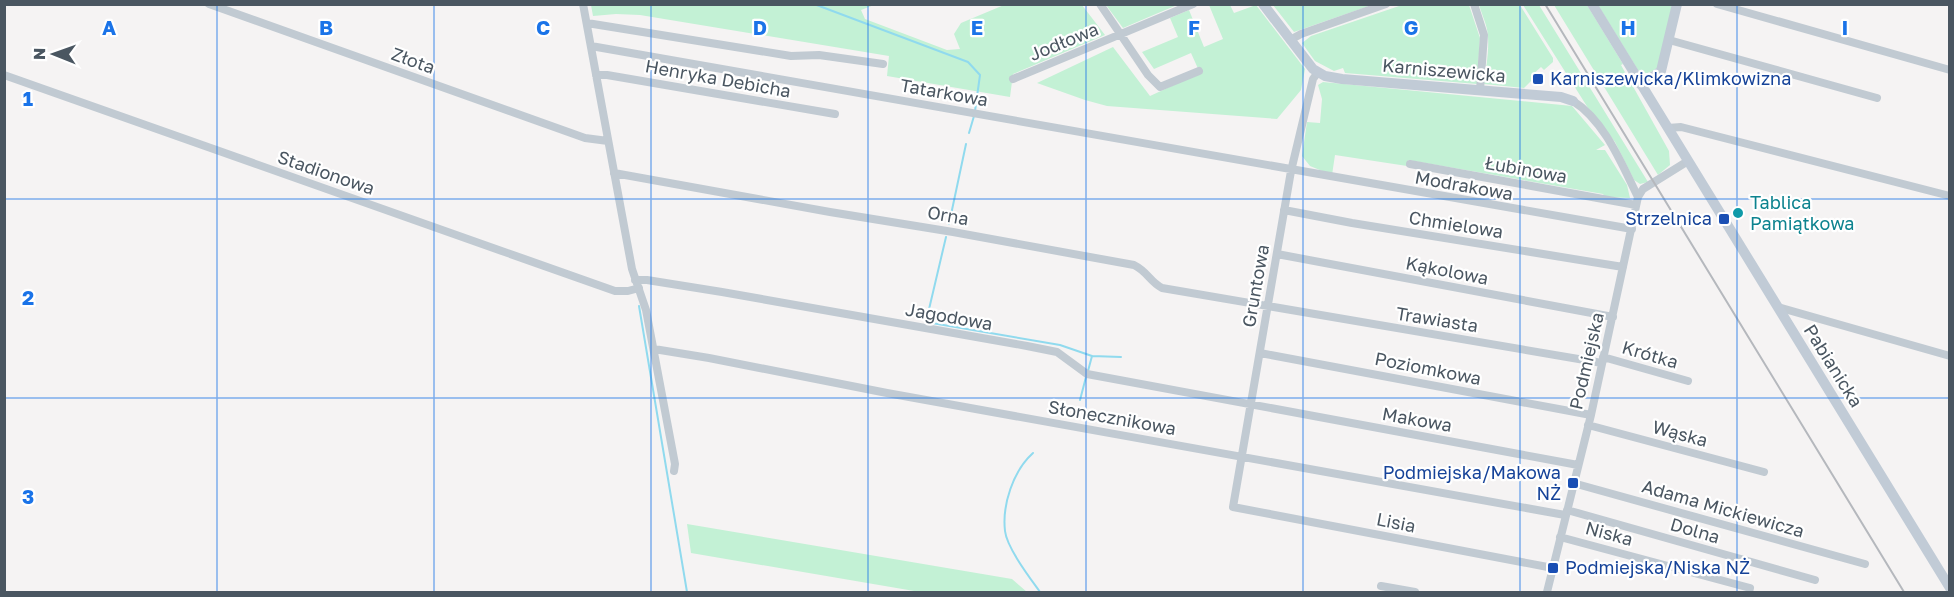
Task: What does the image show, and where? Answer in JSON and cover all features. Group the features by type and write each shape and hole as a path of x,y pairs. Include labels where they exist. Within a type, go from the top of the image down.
{"main road":[{"path":"1263,4 1306,61 1318,72"},
{"name":"Pabianicka","path":"1592,4 1950,588"},
{"path":"1641,85 1661,71 1677,4"},
{"name":"Karniszewicka","path":"1318,72 1342,79 1561,96 1573,101"}],"street":[{"name":"Złota","path":"209,4 585,138 608,141"},
{"path":"584,4 614,173 637,284 645,304 654,349 675,464 674,471"},
{"path":"1100,4 1119,35 1148,75 1160,87 1199,71"},
{"name":"Jodłowa","path":"1013,79 1193,4"},
{"path":"1290,40 1386,4"},
{"path":"1474,4 1484,35 1480,90"},
{"path":"1717,4 1950,70"},
{"path":"587,23 791,56 819,55 883,64"},
{"path":"1669,40 1877,98"},
{"name":"Tatarkowa","path":"591,46 1291,171"},
{"name":"Gruntowa","path":"1233,507 1291,171 1313,79 1318,72"},
{"name":"Stadionowa","path":"4,75 615,291 628,291 637,284"},
{"name":"Henryka Debicha","path":"596,75 835,114"},
{"name":"Karniszewicka","path":"1573,101 1589,115 1610,141 1637,201"},
{"path":"1668,128 1680,127 1950,196"},
{"path":"1637,201 1643,189 1688,161"},
{"name":"Łubinowa","path":"1410,165 1637,201"},
{"name":"Modrakowa","path":"1291,171 1632,229"},
{"name":"Orna","path":"614,173 953,231 1134,265 1144,270 1151,282 1162,288 1266,307"},
{"name":"Podmiejska","path":"1547,592 1591,415 1637,201"},
{"name":"Chmielowa","path":"1284,210 1623,267"},
{"name":"Kąkolowa","path":"1277,254 1612,316"},
{"name":"Jagodowa","path":"637,284 647,280 1027,346 1056,352 1087,374 1251,405"},
{"name":"Trawiasta","path":"1266,307 1603,360"},
{"path":"1778,308 1950,356"},
{"name":"Słonecznikowa","path":"654,349 887,393 1566,513"},
{"name":"Poziomkowa","path":"1260,353 1591,415"},
{"name":"Krótka","path":"1603,360 1688,381"},
{"name":"Makowa","path":"1251,405 1578,465"},
{"name":"Wąska","path":"1588,425 1764,472"},
{"name":"Adama Mickiewicza","path":"1573,483 1864,564"},
{"name":"Lisia","path":"1233,507 1552,568"},
{"name":"Dolna","path":"1566,513 1815,580"},
{"name":"Niska","path":"1560,537 1750,588 1749,592"},
{"path":"1381,586 1415,592"}],"green space":[{"path":"591,5 874,5 861,10 865,19 947,50 960,49 954,34 961,23 1004,5 1082,5 1105,35 1013,74 1010,97 887,76 889,56 640,15 593,16"},
{"path":"1106,5 1177,5 1123,28"},
{"path":"1209,5 1230,5 1234,13 1256,5 1305,69 1301,90 1277,119 1107,106 1037,83 1113,47 1150,96 1200,73 1191,53 1154,69 1142,52 1178,37 1170,18 1189,10 1204,47 1223,39"},
{"path":"1273,5 1372,5 1294,32"},
{"path":"1402,5 1469,5 1480,38 1477,84 1345,73 1343,68 1334,71 1315,61 1302,43 1311,36"},
{"path":"1479,5 1520,5 1553,58 1553,62 1544,70 1541,67 1531,76 1533,79 1524,88 1484,84 1488,37"},
{"path":"1523,5 1539,5 1648,182 1640,184 1634,180 1615,142 1588,108"},
{"path":"1554,5 1587,5 1623,64 1621,65 1669,151 1670,165 1658,175"},
{"path":"1598,5 1672,5 1659,67 1646,73 1638,70"},
{"path":"1323,82 1572,106 1605,145 1596,150 1605,150 1627,185 1630,198 1605,197 1603,194 1408,160 1407,166 1335,155 1332,175 1310,166 1302,156 1307,122 1320,123 1322,99 1318,85"},
{"path":"687,524 1012,579 1027,592 920,592 691,553"}],"waterway":[{"path":"814,4 968,62 980,75 975,111"},
{"path":"969,133 974,116"},
{"path":"949,224 966,144"},
{"path":"946,237 926,322 1060,345 1092,356"},
{"path":"639,306 687,592"},
{"path":"1088,371 1092,356 1121,357"},
{"path":"1080,400 1086,377"},
{"path":"1033,453 1020,469 1010,489 1005,510 1005,531 1014,554 1040,592"}],"railway":[{"path":"1545,4 1904,592"}],"place":[{"name":"Karniszewicka/Klimkowizna","path":"1538,79"},
{"name":"Tablica Pamiątkowa","path":"1738,213"},
{"name":"Strzelnica","path":"1724,219"},
{"name":"Podmiejska/Makowa NŻ","path":"1573,483"},
{"name":"Podmiejska/Niska NŻ","path":"1553,568"}]}
